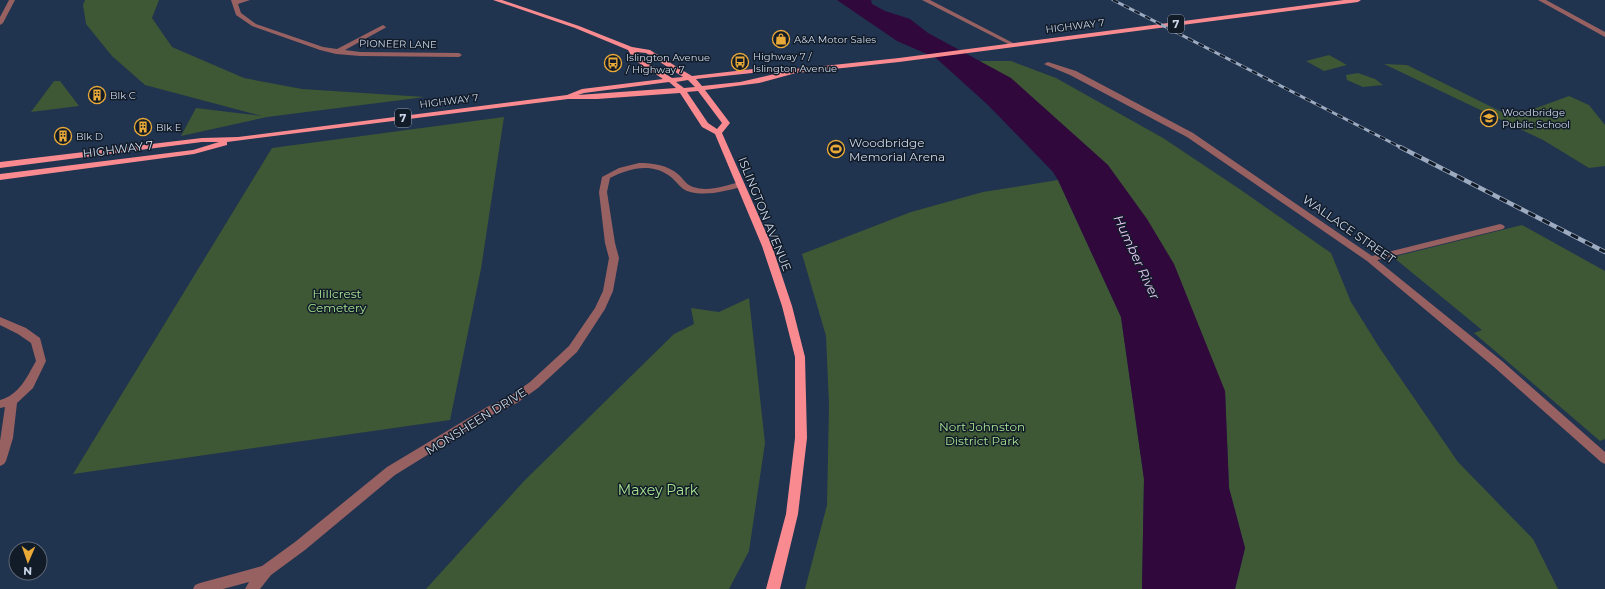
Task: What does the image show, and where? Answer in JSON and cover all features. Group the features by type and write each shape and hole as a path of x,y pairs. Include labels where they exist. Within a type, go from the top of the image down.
{"main road":[{"name":"ISLINGTON AVENUE","path":"496,0 577,27 631,49 648,51 674,70 689,77 700,88 726,123 718,134"},
{"name":"HIGHWAY 7","path":"568,97 582,91 689,77 771,69 795,71 899,60 1358,0"},
{"name":"ISLINGTON AVENUE","path":"631,49 635,58 670,80 682,90 706,125 718,134 739,185 767,246 787,306 800,357 801,438 792,514 773,589"},
{"name":"HIGHWAY 7","path":"0,165 202,140 238,139 568,97 586,98 700,88 772,79 795,71"},
{"name":"HIGHWAY 7","path":"0,176 194,152 238,139"}],"street":[{"path":"0,23 12,0"},
{"name":"PIONEER LANE","path":"247,0 234,1 238,14 254,25 322,49 360,54 460,55"},
{"path":"925,0 1014,45"},
{"path":"1541,0 1605,35"},
{"name":"PIONEER LANE","path":"336,52 382,27"},
{"name":"WALLACE STREET","path":"1048,64 1073,73 1190,135 1370,258 1498,364 1605,459"},
{"name":"MONSHEEN DRIVE","path":"252,589 266,571 300,546 391,471 492,410 513,400 534,385 573,349 600,308 609,284 614,258 610,243 603,192 606,178 619,170 636,165 664,168 675,176 679,183 691,189 707,192 739,185"},
{"path":"1370,258 1500,228"},
{"path":"0,321 22,331 36,341 41,361 29,385 6,402 7,438 0,461"},
{"path":"200,589 266,571"}],"green space":[{"path":"85,0 159,0 152,18 172,47 244,78 302,89 425,97 267,117 181,136 196,108 262,116 145,85 112,56 86,24 83,5"},
{"path":"1329,55 1347,65 1324,71 1306,61"},
{"path":"980,61 1011,61 1056,78 1163,138 1331,253 1351,302 1379,347 1458,462 1533,539 1558,589 1235,589 1245,548 1229,488 1225,391"},
{"path":"1384,64 1407,65 1512,117 1569,96 1589,105 1605,125 1605,166 1589,168 1543,140"},
{"path":"1358,73 1375,79 1383,85 1363,87 1347,80 1346,75"},
{"path":"54,81 60,81 79,106 31,112"},
{"name":"Hillcrest Cemetery","path":"504,117 481,269 450,420 73,474 272,148"},
{"name":"Nort Johnston District Park","path":"1058,180 1121,317 1144,479 1142,589 805,589 827,505 829,405 826,336 802,254 911,212 983,192"},
{"path":"1522,225 1605,271 1605,439 1600,441 1474,333 1482,330 1393,257"},
{"name":"Maxey Park","path":"749,298 765,443 749,551 729,589 426,589 524,481 674,334 694,324 691,308 719,312"}],"water":[{"name":"Humber River","path":"837,0 871,0 872,4 885,11 910,19 928,33 1011,78 1108,165 1147,219 1174,264 1225,391 1229,488 1245,548 1235,589 1142,589 1144,479 1121,317 1053,172 988,105 936,58 897,41"}],"railway":[{"path":"1113,0 1402,148"},
{"path":"1400,147 1605,252"}],"place":[{"name":"A&A Motor Sales","path":"781,39"},
{"name":"Highway 7 / Islington Avenue","path":"740,62"},
{"name":"Islington Avenue / Highway 7","path":"613,63"},
{"name":"Blk C","path":"97,95"},
{"name":"Woodbridge Public School","path":"1489,118"},
{"name":"Blk E","path":"143,127"},
{"name":"Blk D","path":"63,136"},
{"name":"Woodbridge Memorial Arena","path":"836,149"}]}
